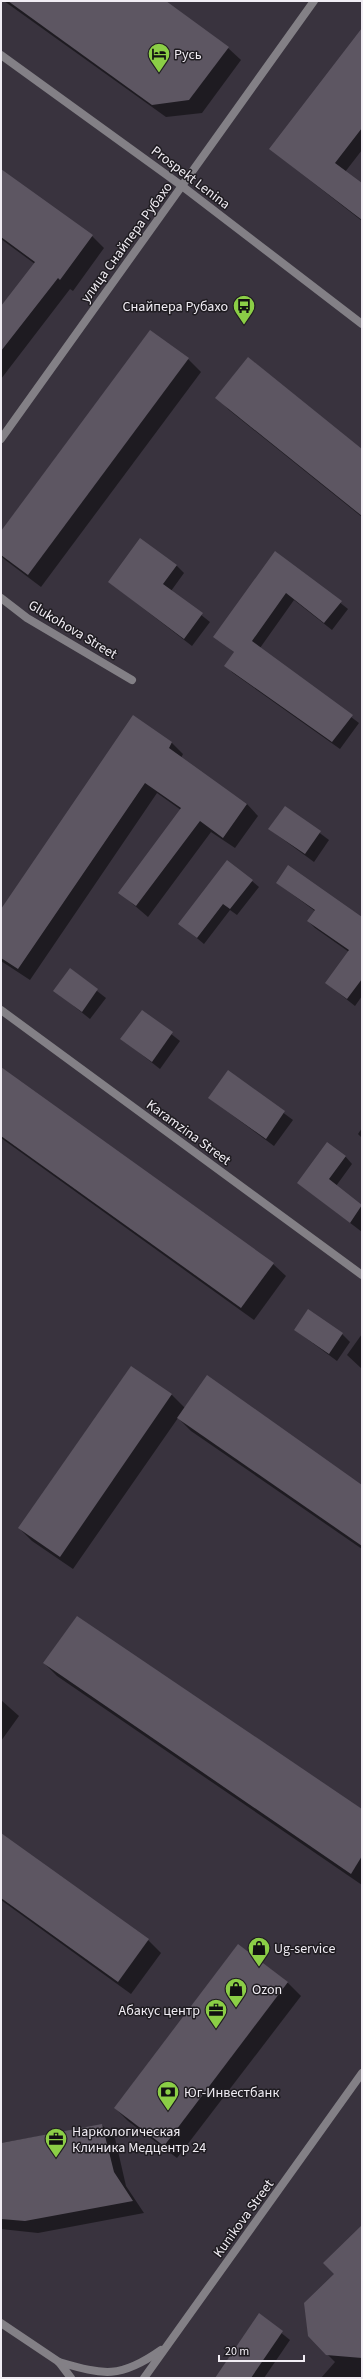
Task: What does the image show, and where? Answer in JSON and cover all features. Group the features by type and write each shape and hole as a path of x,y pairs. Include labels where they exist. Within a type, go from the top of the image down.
{"street":[{"name":"улица Снайпера Рубахо","path":"1,439 314,1"},
{"name":"Prospekt Lenina","path":"1,55 182,186 362,324"},
{"name":"Glukohova Street","path":"1,598 28,618 132,680"},
{"name":"Karamzina Street","path":"1,1010 362,1275"},
{"name":"Kunikova Street","path":"144,2378 362,2073"},
{"path":"1,2323 59,2362 103,2374 123,2370 144,2362 166,2346"},
{"path":"59,2362 71,2378"}],"building":[{"name":"Русь","path":"8,1 166,1 229,47 189,100 152,105"},
{"path":"362,28 362,128 335,163 362,183 362,220 269,149"},
{"path":"1,169 93,235 60,280 58,278 1,351 1,306 35,262 1,237"},
{"path":"150,330 189,358 28,575 1,555 1,531"},
{"path":"248,357 362,449 362,516 215,398"},
{"path":"140,538 177,565 163,584 203,613 184,639 108,582"},
{"path":"275,551 342,601 324,623 286,593 252,641 353,715 332,742 224,666 234,652 213,637"},
{"path":"133,715 172,742 169,748 247,804 223,838 200,821 136,906 118,893 181,808 145,783 18,969 1,958 1,909"},
{"path":"285,806 321,831 305,854 268,829"},
{"path":"227,860 253,880 230,909 223,904 197,938 178,924"},
{"path":"288,865 362,917 362,979 347,999 325,983 349,950 307,921 315,910 276,883"},
{"path":"70,968 98,989 82,1012 53,991"},
{"path":"142,1010 173,1032 152,1062 120,1039"},
{"path":"1,1067 274,1263 241,1308 1,1136"},
{"path":"228,1070 285,1111 266,1139 208,1098"},
{"path":"327,1142 346,1156 329,1179 362,1205 350,1223 297,1183"},
{"path":"308,1309 343,1333 329,1354 294,1330"},
{"path":"131,1366 172,1394 60,1557 18,1528"},
{"path":"207,1375 362,1485 362,1546 177,1418"},
{"path":"77,1616 362,1809 362,1856 351,1874 43,1663"},
{"path":"1,1833 149,1939 118,1982 1,1898"},
{"path":"238,1944 288,1982 164,2146 114,2108"},
{"path":"102,2124 114,2172 133,2201 25,2221 1,2219 1,2143"},
{"path":"362,2225 362,2358 326,2355 308,2336 304,2303 334,2274 323,2263"},
{"path":"259,2313 283,2331 251,2378 215,2378"}],"place":[{"name":"Русь","path":"159,74"},
{"name":"Снайпера Рубахо","path":"244,326"},
{"name":"Ug-service","path":"259,1968"},
{"name":"Ozon","path":"236,2008"},
{"name":"Абакус центр","path":"216,2030"},
{"name":"Юг-Инвестбанк","path":"168,2112"},
{"name":"Наркологическая Клиника Медцентр 24","path":"56,2158"}]}
